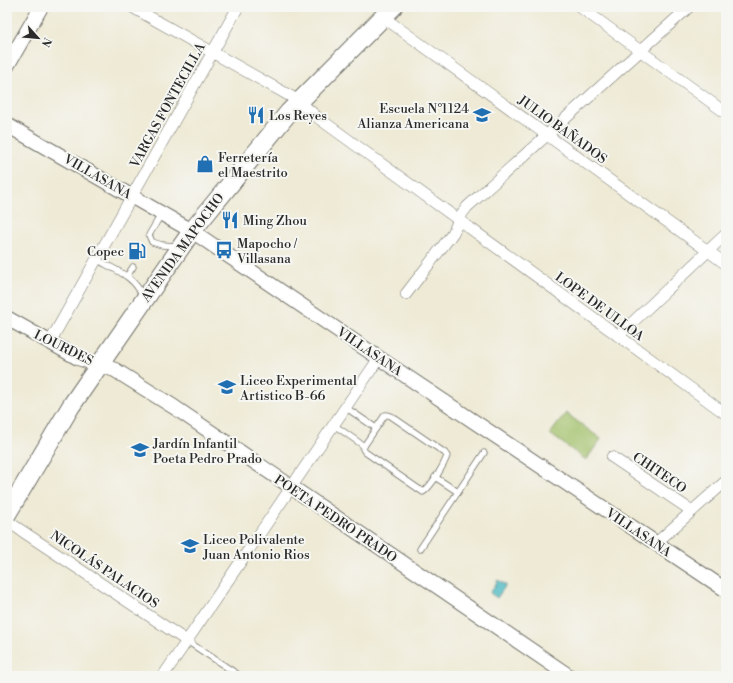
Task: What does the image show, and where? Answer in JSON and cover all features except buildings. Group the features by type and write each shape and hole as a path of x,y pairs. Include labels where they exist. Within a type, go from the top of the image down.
{"main road":[{"name":"AVENIDA MAPOCHO","path":"7,514 55,432 143,300 192,231 299,101 388,12"}],"street":[{"path":"7,66 41,7"},
{"name":"LOPE DE ULLOA","path":"132,7 299,101 317,116 458,220 726,414"},
{"name":"VARGAS FONTECILLA","path":"50,342 238,7"},
{"path":"580,7 726,113"},
{"path":"406,294 453,232 458,220 467,207 689,7"},
{"name":"JULIO BAÑADOS","path":"388,12 547,135 726,264"},
{"name":"VILLASANA","path":"7,124 192,231 726,590"},
{"path":"618,336 726,234"},
{"name":"LOURDES","path":"7,318 78,358 99,365"},
{"path":"163,676 379,358"},
{"name":"POETA PEDRO PRADO","path":"99,365 110,367 174,407 290,488 569,676"},
{"name":"CHITECO","path":"612,456 692,511"},
{"path":"656,543 726,481"},
{"name":"NICOLÁS PALACIOS","path":"7,521 187,641"}],"lane":[{"path":"162,213 149,235 152,242 162,245 181,246"},
{"path":"96,259 126,276 137,285 143,300"},
{"path":"126,276 133,267"},
{"path":"345,407 376,428"},
{"path":"388,414 445,453 447,456 446,459 426,490 423,492 365,452 363,449 364,446 376,428 385,415 388,414"},
{"path":"334,425 364,446"},
{"path":"420,549 484,453"},
{"path":"435,477 458,492"},
{"path":"187,641 240,676"}],"green space":[{"path":"566,413 601,439 586,460 550,434"}],"water":[{"path":"498,580 506,585 497,598 490,593"}],"place":[{"name":"Los Reyes","path":"256,115"},
{"name":"Escuela N°1124 Alianza Americana","path":"482,115"},
{"name":"Ferretería el Maestrito","path":"205,164"},
{"name":"Ming Zhou","path":"230,220"},
{"name":"Mapocho / Villasana","path":"224,250"},
{"name":"Copec","path":"137,251"},
{"name":"Liceo Experimental Artistico B-66","path":"227,387"},
{"name":"Jardín Infantil Poeta Pedro Prado","path":"140,450"},
{"name":"Liceo Polivalente Juan Antonio Rios","path":"190,546"}]}
